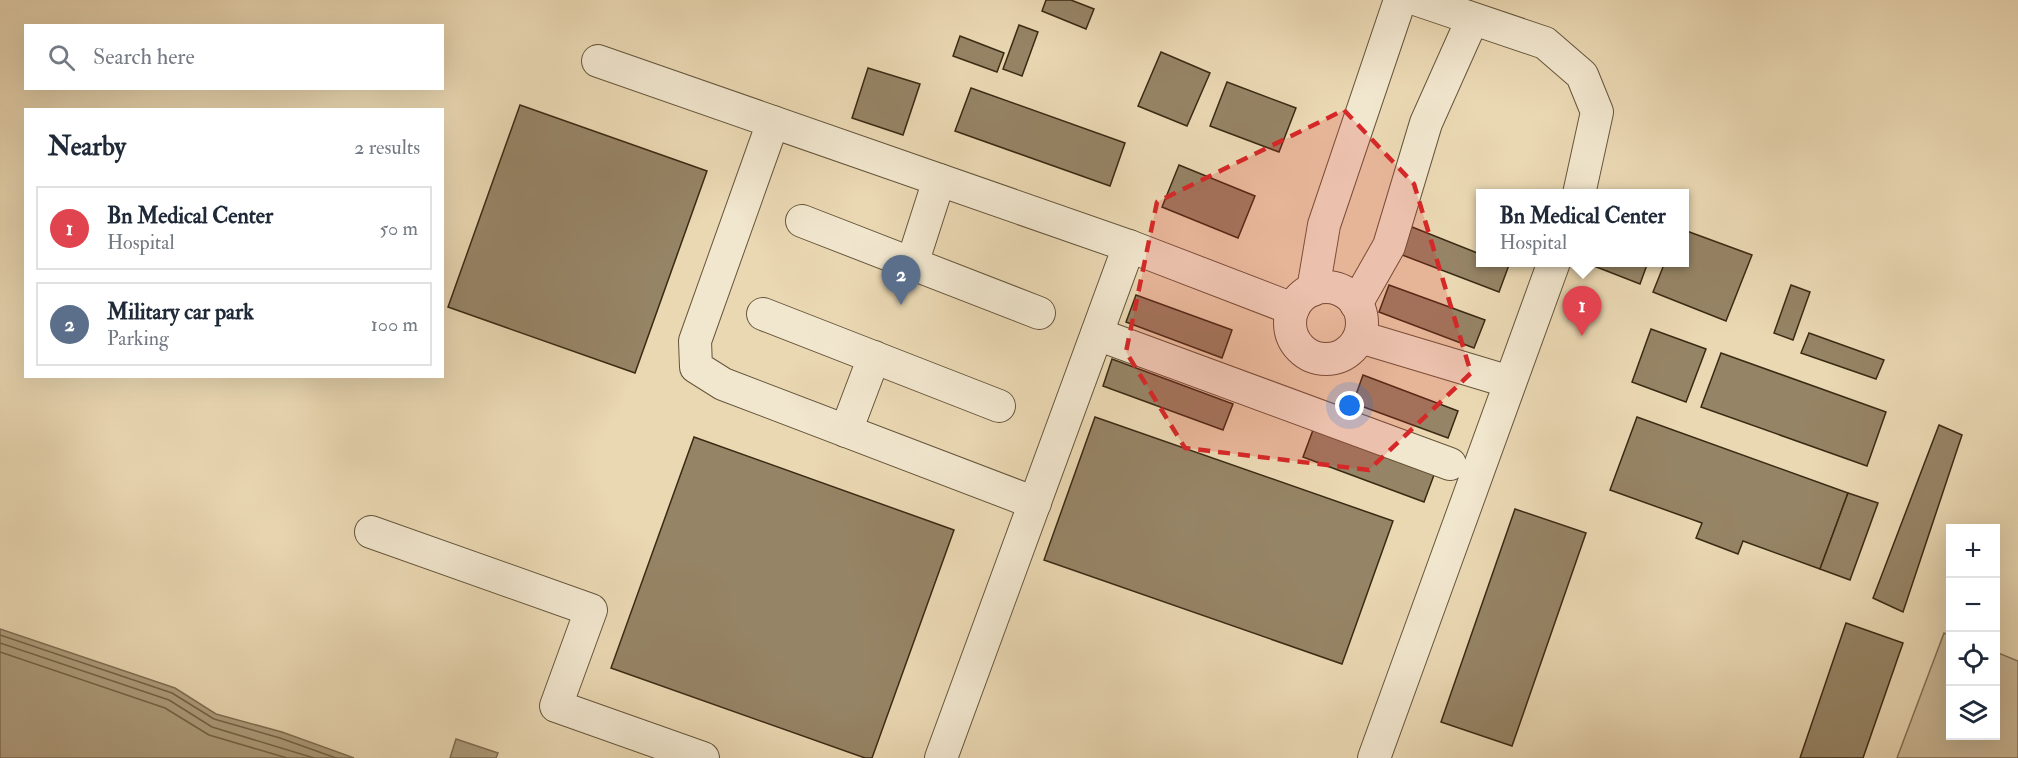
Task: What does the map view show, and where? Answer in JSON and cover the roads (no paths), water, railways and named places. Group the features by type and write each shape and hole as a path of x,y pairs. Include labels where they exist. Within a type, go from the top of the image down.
{"lane":[{"path":"598,61 1129,246 1303,299 1337,289 1348,295 1356,304 1362,320 1360,337 1352,348 1340,357 1326,360 1312,357 1300,349 1292,337 1290,323 1303,299 1324,225 1400,0"},
{"path":"1418,0 1545,43 1582,75 1597,111 1580,189"},
{"path":"1356,304 1389,246 1426,123 1472,20"},
{"path":"773,122 695,341 696,367 723,384 1035,503"},
{"path":"912,264 939,180"},
{"path":"802,221 1039,313"},
{"path":"941,758 1129,246"},
{"path":"1374,758 1552,267"},
{"path":"763,314 999,406"},
{"path":"1096,334 1450,464"},
{"path":"1360,337 1510,382"},
{"path":"846,430 874,357"},
{"path":"1293,406 1312,357"},
{"path":"371,532 591,610 556,706 703,758"}],"water":[{"path":"0,629 175,688 216,714 282,732 354,758 0,758"},
{"path":"456,739 498,753 496,758 450,758"}],"place":[{"name":"Military car park","path":"901,305"},
{"name":"Bn Medical Center","path":"1582,336"}]}
